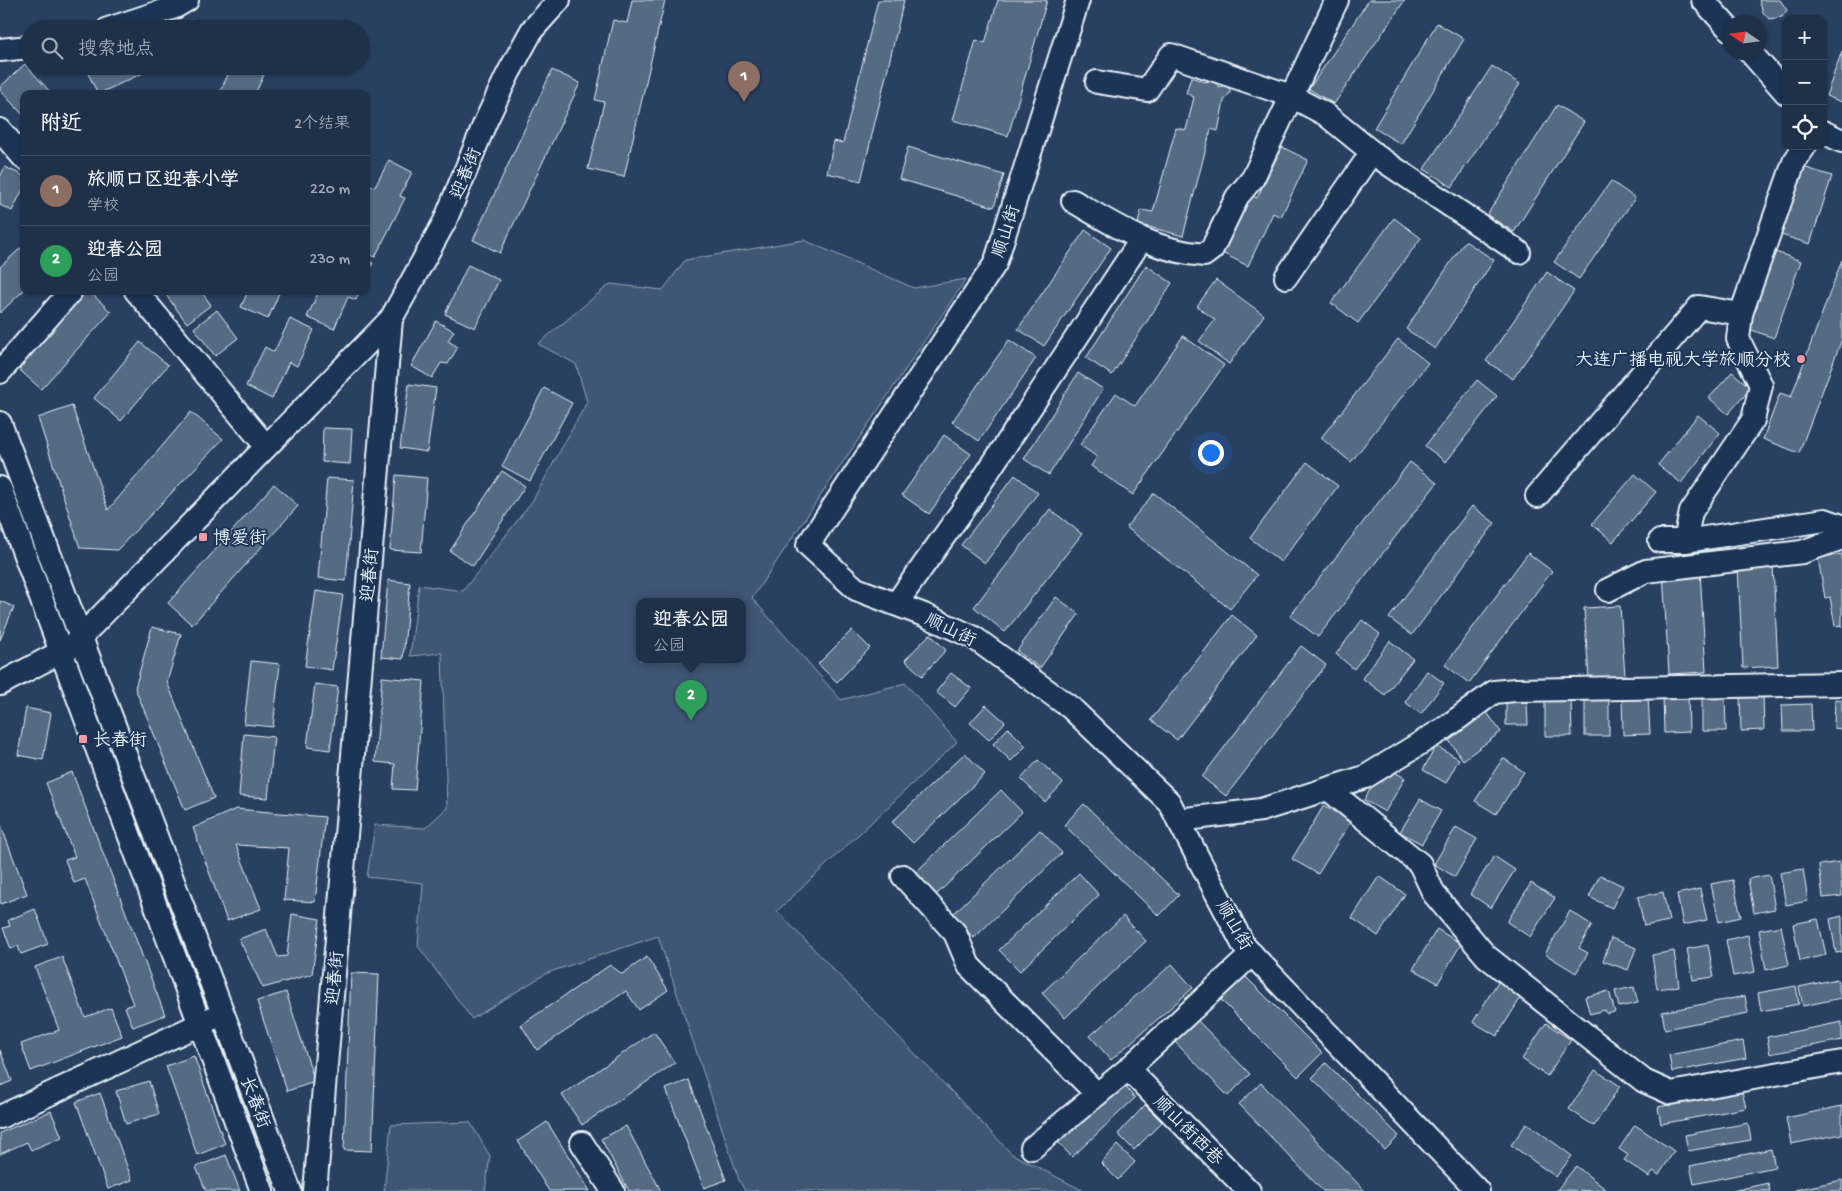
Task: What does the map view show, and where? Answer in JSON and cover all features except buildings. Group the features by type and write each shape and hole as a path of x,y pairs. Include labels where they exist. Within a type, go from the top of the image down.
{"street":[{"path":"135,20 175,7 187,0"},
{"name":"迎春街","path":"315,1191 391,319 445,221 485,123 520,52 532,30 558,0"},
{"name":"顺山街","path":"1078,0 995,264 808,545 856,589 973,637 1071,708 1169,802 1244,946 1478,1191"},
{"path":"1073,201 1141,240 1186,254 1204,255 1212,249 1237,198 1253,178 1337,0"},
{"path":"1703,0 1724,15"},
{"path":"0,50 20,48"},
{"path":"1097,82 1146,90 1171,55 1292,96 1325,114 1372,152 1519,252"},
{"path":"1757,60 1782,88"},
{"path":"0,130 20,153"},
{"path":"1827,134 1842,141"},
{"path":"1685,541 1691,512 1752,420 1761,385 1738,339 1741,314 1794,162 1802,150"},
{"path":"1286,277 1372,152"},
{"path":"896,604 962,510 1141,240"},
{"path":"0,372 67,295"},
{"path":"139,295 266,446"},
{"path":"1537,496 1699,307 1741,314"},
{"path":"0,684 72,646 391,319"},
{"name":"长春街","path":"0,423 290,1191"},
{"name":"长春街","path":"0,488 262,1191"},
{"path":"1660,541 1685,541 1825,520 1842,526"},
{"path":"1608,590 1646,571 1802,552 1842,538"},
{"path":"1178,820 1262,810 1365,777 1445,728 1494,692 1842,684"},
{"path":"1328,789 1420,864 1434,894 1486,956 1644,1081 1672,1093 1842,1062"},
{"path":"903,876 955,933 969,966 1097,1094"},
{"path":"1032,1148 1128,1069 1252,954"},
{"path":"0,1117 223,1014"},
{"name":"顺山街西巷","path":"1128,1069 1249,1191"},
{"path":"582,1142 613,1191"}],"shaded area":[{"path":"804,240 914,288 966,279 752,598 841,700 905,683 957,742 777,911 1012,1154 1084,1191 745,1191 739,1180 658,936 547,973 472,1019 418,946 423,883 367,877 375,825 425,828 447,808 442,653 410,656 419,585 463,591 533,500 587,402 576,364 538,344 610,284 663,290 685,260"},
{"path":"470,1122 490,1156 485,1191 384,1191 391,1125"}],"place":[{"name":"旅顺口区迎春小学","path":"744,102"},
{"name":"大连广播电视大学旅顺分校","path":"1801,359"},
{"name":"博爱街","path":"203,537"},
{"name":"迎春公园","path":"691,721"},
{"name":"长春街","path":"83,739"}]}
